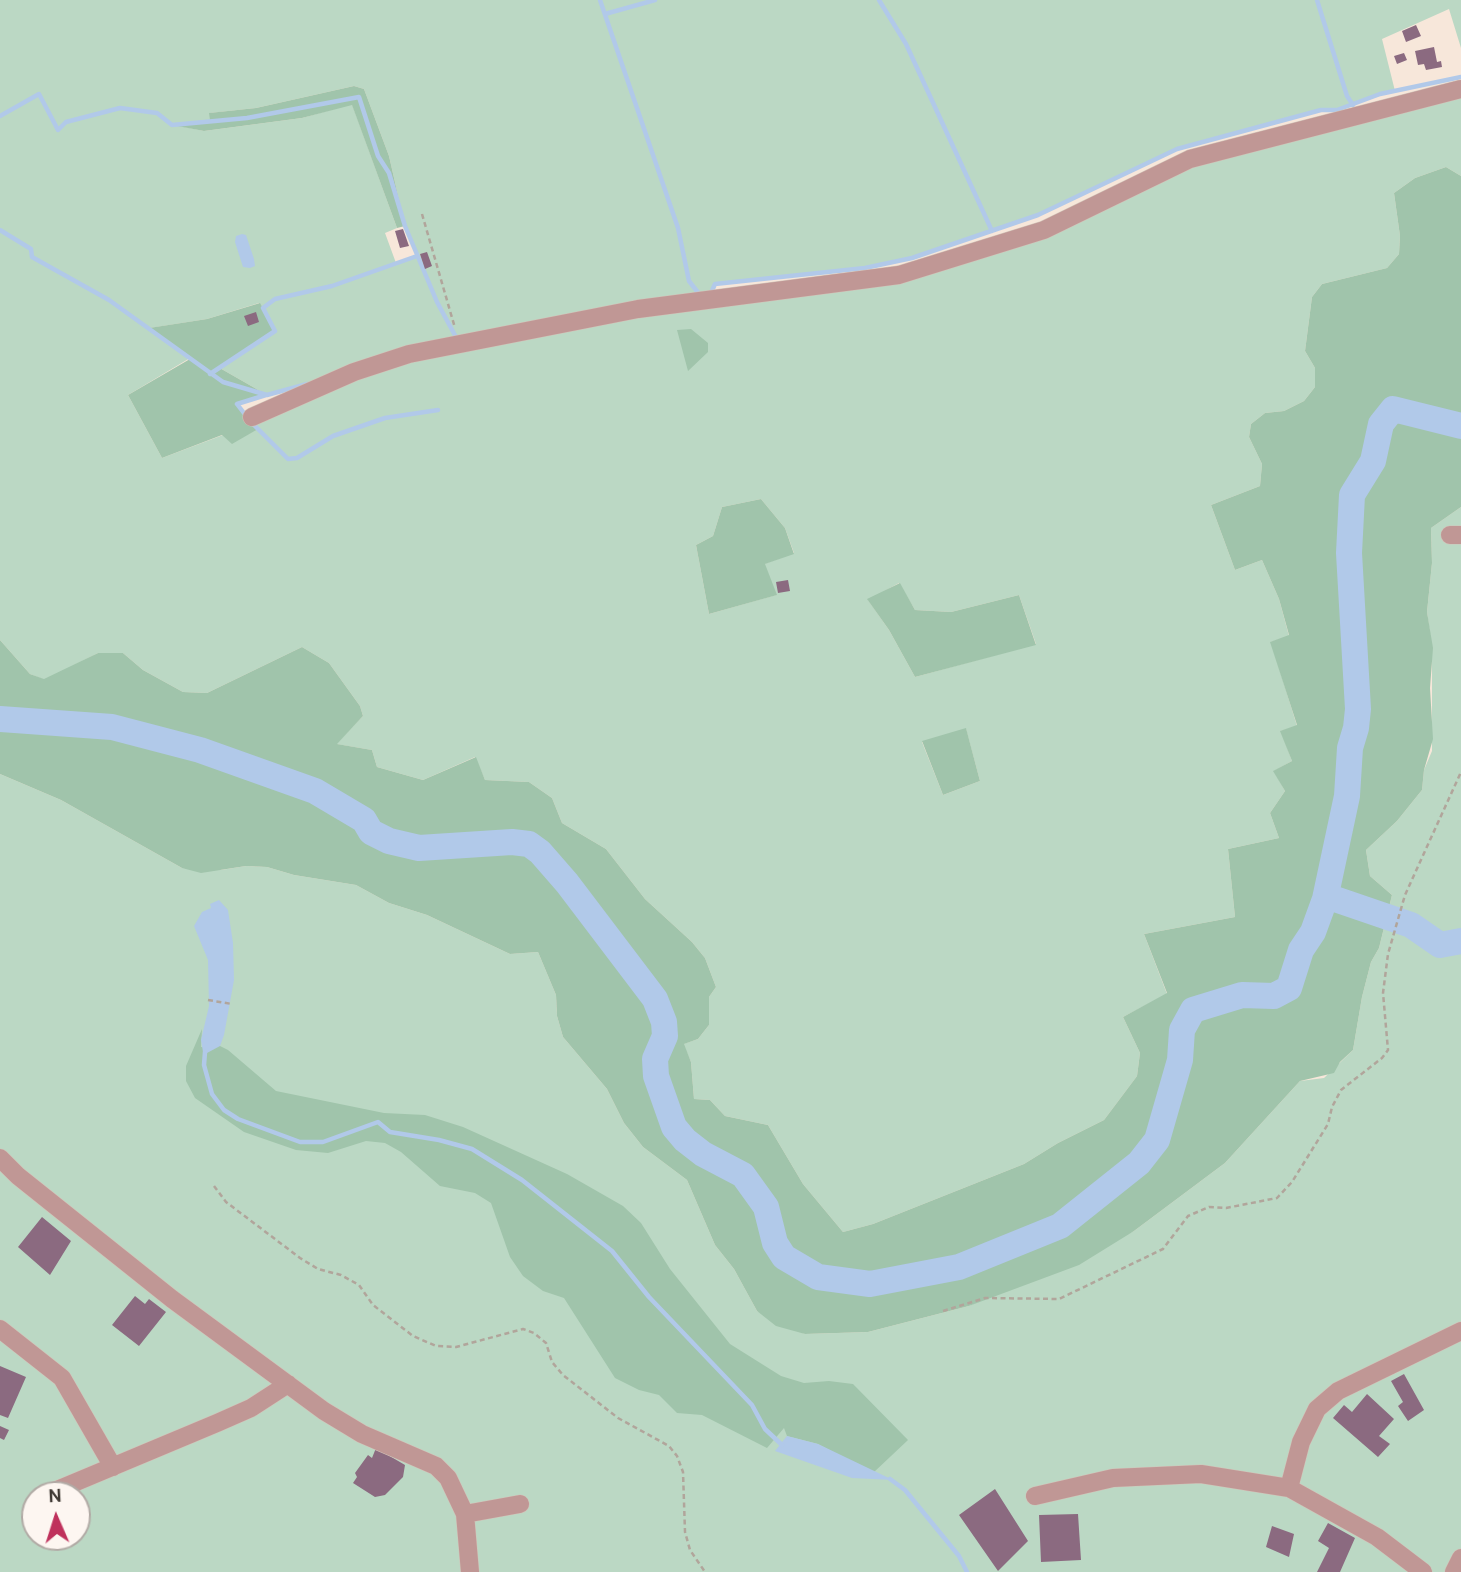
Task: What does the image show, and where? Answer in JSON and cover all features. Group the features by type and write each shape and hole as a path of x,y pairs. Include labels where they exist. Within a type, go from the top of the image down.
{"street":[{"path":"252,417 354,372 409,355 638,309 900,275 1044,230 1190,159 1461,89"},
{"path":"0,1158 18,1176 172,1299 324,1411 362,1434 436,1466 447,1478 465,1514 470,1572"},
{"path":"0,1329 62,1378 113,1467"},
{"path":"1289,1488 1301,1441 1317,1409 1338,1391 1461,1331"},
{"path":"79,1481 251,1408 288,1384"},
{"path":"1035,1496 1113,1478 1201,1474 1289,1488 1377,1537 1423,1572"},
{"path":"465,1514 520,1504"},
{"path":"1454,1572 1461,1558"}],"path":[{"path":"422,214 453,326 465,344"},
{"path":"943,1311 985,1297 1059,1299 1163,1249 1188,1216 1209,1207 1226,1208 1277,1199 1292,1182 1328,1124 1332,1107 1341,1090 1382,1058 1388,1049 1383,993 1388,954 1405,895 1461,772"},
{"path":"208,1000 232,1004"},
{"path":"214,1186 226,1202 300,1258 318,1269 341,1275 359,1285 373,1305 413,1336 436,1346 456,1347 523,1329 547,1343 552,1362 563,1375 618,1418 669,1446 677,1456 683,1472 685,1532 690,1550 705,1572"}],"green space":[{"path":"0,0 1461,0 1461,48 1449,9 1382,39 1395,91 1337,110 1321,110 1177,149 1038,215 912,258 865,268 716,284 711,293 701,296 626,303 495,334 419,346 315,382 267,395 218,367 275,331 259,303 207,319 150,328 190,358 128,395 162,458 223,435 232,443 257,429 250,421 394,361 673,308 869,284 932,271 1055,228 1208,157 1342,127 1461,94 1461,176 1446,167 1415,178 1394,193 1400,236 1399,254 1387,268 1322,284 1312,297 1305,351 1315,368 1315,387 1304,401 1284,411 1265,413 1251,424 1249,437 1262,464 1260,486 1211,505 1235,570 1262,560 1279,599 1289,636 1271,642 1297,726 1281,731 1292,761 1274,771 1285,791 1270,813 1279,838 1228,849 1235,917 1144,934 1167,994 1123,1017 1140,1053 1137,1076 1104,1120 1024,1164 873,1224 843,1232 803,1184 768,1125 725,1116 710,1100 694,1099 691,1062 683,1044 698,1039 709,1025 709,997 716,987 705,958 692,942 645,899 606,849 562,823 552,798 529,782 485,780 475,757 423,780 377,767 372,750 336,744 363,716 360,706 329,663 302,647 207,693 183,692 143,670 123,653 98,653 45,680 30,674 0,640","holes":["354,86 364,89 389,156 405,226 417,256 396,263 385,233 397,228 352,104 302,118 204,131 175,125 211,120 210,113 256,108","761,499 785,528 794,553 764,564 776,595 709,614 696,545 713,536 722,507","899,583 915,610 951,612 1019,595 1036,644 915,677 889,630 868,600","966,729 980,781 943,795 922,742"]},
{"path":"354,86 364,89 389,156 405,226 397,228 352,105 302,118 204,131 172,125 210,120 209,113 256,108"},
{"path":"1446,167 1461,176 1461,507 1431,528 1432,563 1427,612 1433,648 1430,688 1433,739 1424,770 1422,790 1397,821 1366,850 1370,876 1392,895 1379,948 1371,962 1362,997 1353,1050 1340,1062 1334,1073 1300,1081 1225,1163 1134,1231 1079,1265 969,1306 868,1332 805,1334 776,1326 757,1311 734,1269 715,1245 687,1180 643,1147 624,1123 607,1089 563,1037 557,1016 556,995 538,952 510,954 427,915 389,903 356,885 294,875 267,867 246,866 201,873 182,868 61,800 0,774 0,640 30,674 44,679 98,653 123,653 143,670 183,692 207,693 302,647 329,663 360,706 363,716 337,744 372,750 377,767 423,780 476,757 485,780 529,782 552,798 562,823 606,849 645,899 692,942 705,958 716,987 709,997 709,1025 698,1039 684,1044 691,1062 694,1099 710,1100 725,1116 768,1125 803,1184 843,1232 873,1224 1024,1164 1104,1120 1137,1076 1140,1053 1123,1017 1167,993 1144,934 1235,917 1228,849 1279,838 1270,813 1285,791 1273,771 1292,761 1280,731 1297,725 1270,642 1289,635 1279,599 1262,560 1235,570 1211,505 1260,486 1262,464 1249,437 1251,424 1265,413 1284,411 1304,401 1315,387 1315,368 1305,351 1312,297 1322,284 1387,268 1399,254 1400,236 1394,193 1415,178"},
{"path":"260,303 275,331 218,367 267,395 237,404 258,429 232,444 222,435 162,458 128,395 190,359 149,328 207,319"},
{"path":"691,329 708,343 708,352 688,371 677,330"},
{"path":"761,499 785,528 794,554 765,564 777,595 709,614 696,545 713,536 722,507"},
{"path":"1461,507 1461,1572 0,1572 0,774 61,800 182,868 221,870 246,866 267,867 294,875 356,885 389,903 427,915 510,954 538,952 556,995 557,1016 563,1037 607,1089 624,1123 643,1147 687,1180 715,1245 734,1269 757,1311 805,1334 868,1332 969,1306 1134,1231 1225,1163 1300,1081 1324,1078 1353,1050 1362,997 1371,962 1379,948 1392,895 1370,876 1366,850 1397,821 1422,790 1424,770 1432,751 1432,648 1427,612 1432,563 1431,528"},
{"path":"900,583 915,610 951,612 1019,595 1036,645 915,677 889,630 867,599"},
{"path":"966,728 980,781 943,795 922,741"},
{"path":"202,1029 201,1047 220,1046 228,1050 276,1091 384,1113 425,1115 463,1127 567,1174 623,1206 641,1223 670,1269 730,1344 781,1376 804,1383 829,1381 853,1384 908,1440 873,1473 818,1444 787,1436 784,1428 767,1448 702,1415 677,1413 659,1395 639,1390 615,1378 564,1298 543,1291 523,1276 510,1257 491,1203 475,1193 440,1186 401,1152 385,1143 366,1141 328,1153 296,1150 244,1132 195,1098 186,1081 186,1066"}],"water":[{"path":"246,235 254,259 255,266 250,268 243,267 235,242 236,236"},
{"path":"219,900 228,910 233,943 234,980 220,1046 207,1053 203,1052 201,1040 209,1006 208,960 194,926 202,912"},
{"path":"787,1436 818,1444 893,1480 852,1478 775,1451"}],"building":[{"path":"1416,25 1421,36 1406,42 1402,31"},
{"path":"1434,47 1437,62 1441,61 1442,67 1426,70 1424,64 1418,65 1415,51"},
{"path":"1404,53 1407,60 1397,64 1394,56"},
{"path":"403,229 409,246 400,248 395,231"},
{"path":"427,252 432,266 425,269 420,254"},
{"path":"256,312 259,322 248,326 244,316"},
{"path":"788,580 790,591 778,593 776,582"},
{"path":"42,1217 71,1241 50,1275 18,1247"},
{"path":"135,1296 145,1304 149,1299 166,1312 139,1346 112,1325"},
{"path":"0,1366 26,1377 8,1418 0,1415"},
{"path":"1404,1374 1424,1410 1408,1421 1398,1406 1403,1402 1391,1381"},
{"path":"1367,1394 1394,1419 1379,1436 1390,1444 1378,1457 1333,1418 1344,1405 1352,1412"},
{"path":"0,1426 9,1430 4,1440 0,1438"},
{"path":"376,1448 405,1465 403,1477 385,1495 375,1497 353,1483 357,1477 355,1473 368,1455 372,1458"},
{"path":"995,1489 1028,1541 998,1571 959,1515"},
{"path":"1078,1514 1081,1560 1041,1562 1039,1515"},
{"path":"1328,1523 1355,1538 1340,1572 1317,1572 1329,1548 1318,1541"},
{"path":"1272,1526 1294,1534 1289,1557 1266,1547"}],"waterway":[{"path":"600,0 678,228 689,281 700,295"},
{"path":"605,14 655,0"},
{"path":"879,0 906,44 992,231"},
{"path":"1317,0 1347,96 1353,105"},
{"path":"711,293 715,284 865,268 912,258 1038,215 1177,149 1321,110 1337,110 1380,94 1461,77"},
{"path":"0,116 39,94 58,130 66,122 120,108 157,113 172,125 247,118 359,97 378,156 389,173 405,226 437,302 457,339"},
{"path":"0,230 31,249 32,257 109,300 223,382 267,395 307,384"},
{"path":"210,374 275,331 263,308 275,299 332,286 417,256"},
{"path":"247,417 237,404 266,395"},
{"path":"0,719 112,727 200,750 315,791 364,820 371,832 389,841 419,848 512,842 529,844 540,852 567,883 655,999 664,1022 665,1036 655,1059 656,1076 674,1127 703,1154 743,1175 766,1207 775,1243 784,1257 818,1277 870,1284 959,1267 1060,1226 1139,1163 1157,1140 1180,1060 1182,1030 1193,1010 1242,995 1274,996 1289,988 1301,950 1313,932 1325,899 1347,796 1350,748 1356,728 1358,709 1349,553 1352,495 1373,461 1381,424 1393,409 1461,426"},
{"path":"252,423 288,459 297,458 333,436 385,418 438,410"},
{"path":"1325,899 1332,898 1411,925 1440,945 1461,941"},
{"path":"205,1052 204,1065 212,1094 224,1110 238,1119 300,1142 323,1142 378,1122 390,1132 439,1140 472,1149 522,1180 612,1251 649,1297 752,1405 765,1429 782,1445"},
{"path":"890,1479 905,1490 959,1556 967,1572"}]}
